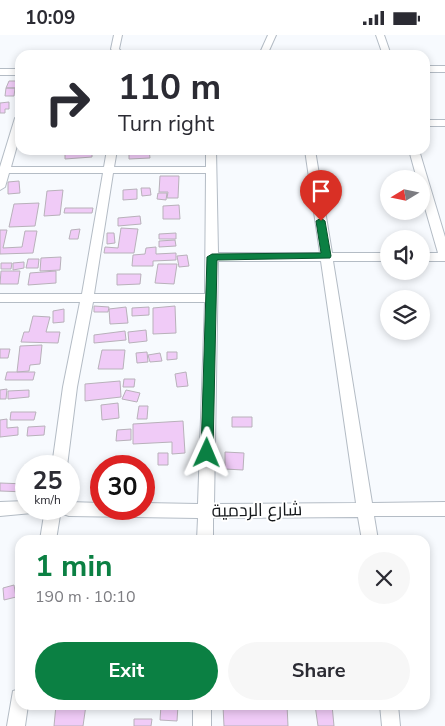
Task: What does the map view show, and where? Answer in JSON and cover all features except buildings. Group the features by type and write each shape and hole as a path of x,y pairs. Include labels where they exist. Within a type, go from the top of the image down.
{"street":[{"path":"117,50 118,35"},
{"path":"265,50 272,35"},
{"path":"380,35 386,50"},
{"path":"430,69 445,69"},
{"path":"0,72 15,72"},
{"path":"430,123 445,123"},
{"path":"0,187 2,170 15,132"},
{"path":"61,455 70,387 111,155"},
{"path":"205,535 212,257 211,155"},
{"path":"311,155 370,535"},
{"path":"415,155 445,257 430,257"},
{"path":"2,170 211,170"},
{"path":"212,257 380,257"},
{"path":"0,297 87,299 211,298"},
{"path":"0,509 15,508"},
{"name":"شارع الردمية","path":"80,509 206,511 445,509"},
{"path":"49,535 52,520"},
{"path":"16,726 18,710"},
{"path":"202,710 202,726"},
{"path":"389,710 391,726"}],"route":[{"path":"207,453 212,257 326,256 321,221"}]}
